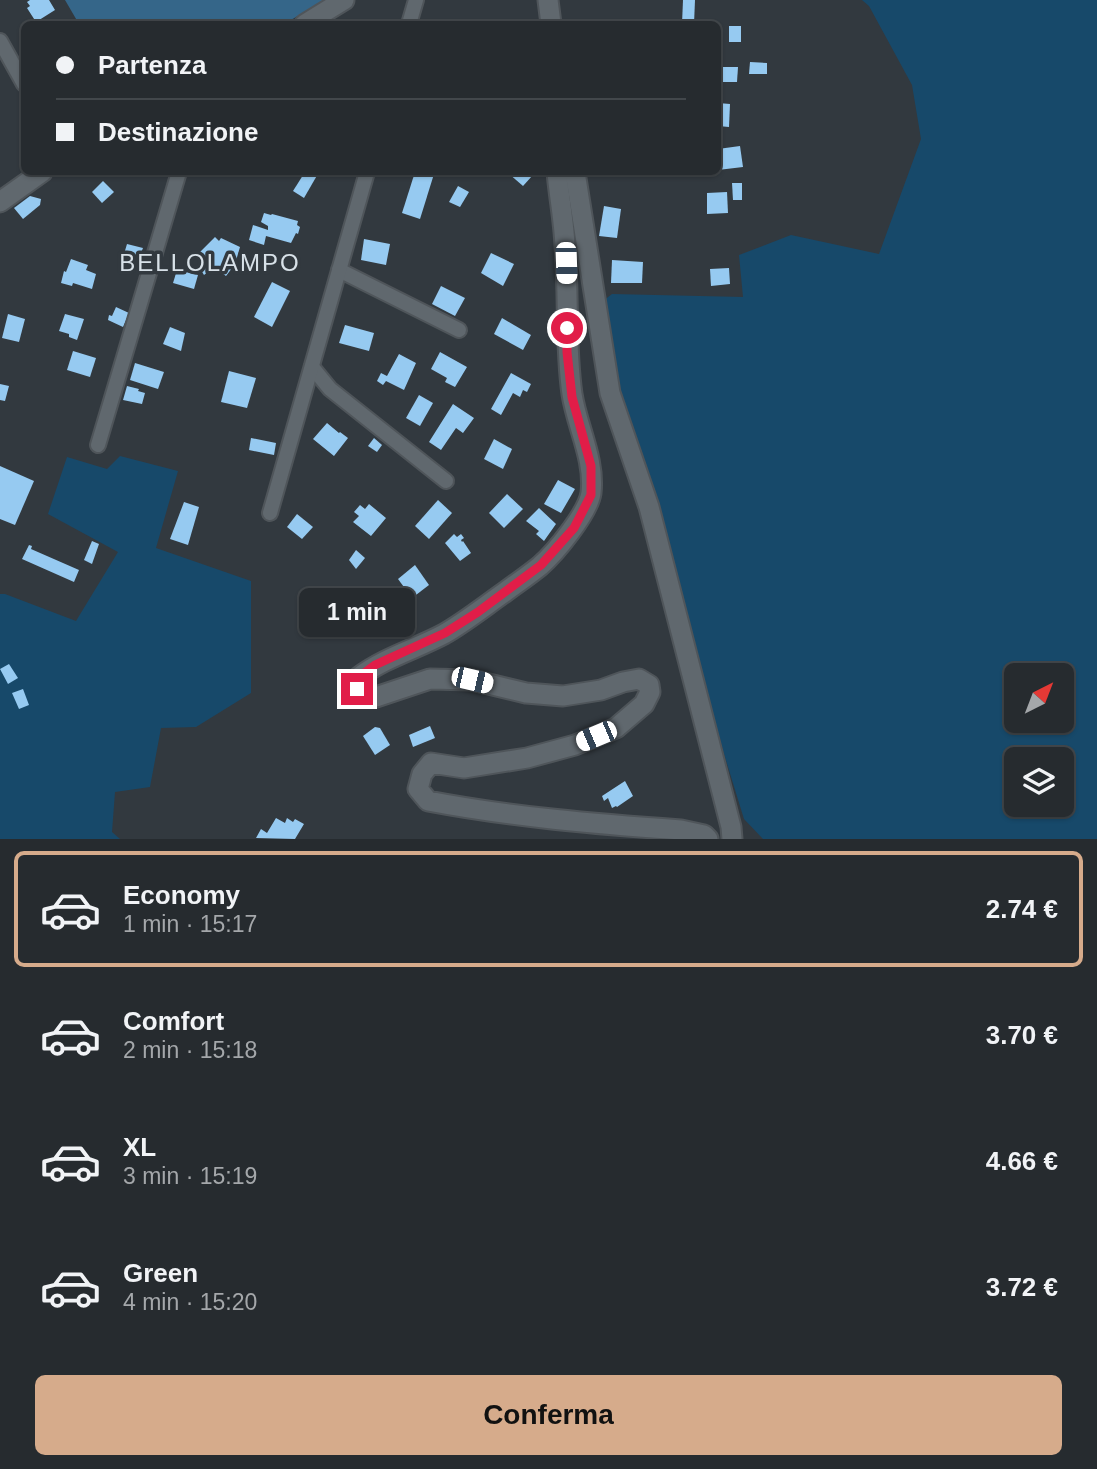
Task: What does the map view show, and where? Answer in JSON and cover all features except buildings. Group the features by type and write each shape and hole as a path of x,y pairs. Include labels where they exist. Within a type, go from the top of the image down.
{"main road":[{"path":"310,21 344,0"},
{"path":"548,0 551,21"},
{"path":"0,202 38,175"},
{"path":"557,175 565,243 567,352 572,397 591,466 591,495 574,528 541,565 445,633 375,665 359,677 357,689 363,694 376,696 430,679 472,680 526,692 563,695 601,690 639,679 649,685 650,692 644,704 616,728 575,745 527,758 464,768 431,763 422,774 418,789 428,801 478,810 542,819 681,830 704,835 708,839"},
{"path":"575,175 610,393 649,508 732,827 732,839"}],"street":[{"path":"410,21 416,0"},
{"path":"0,41 21,79"},
{"path":"98,445 178,175"},
{"path":"270,513 366,175"},
{"path":"339,270 459,330"},
{"path":"312,366 330,389 446,481"}],"shaded area":[{"path":"65,0 325,0 289,21 77,21"},
{"path":"862,0 1097,0 1097,839 763,839 744,819 658,512 617,379 603,301 612,294 743,297 739,255 791,235 879,254 921,139 912,85 869,6"},
{"path":"120,456 178,471 156,548 251,581 251,693 196,727 161,728 150,787 115,792 112,832 120,839 0,839 0,594 76,621 118,552 48,514 67,457 107,469"}],"district":[{"name":"BELLOLAMPO","path":"210,263"}],"route":[{"path":"357,689 359,677 375,665 445,633 520,581 541,565 574,528 591,495 591,466 572,397 567,328"}]}
